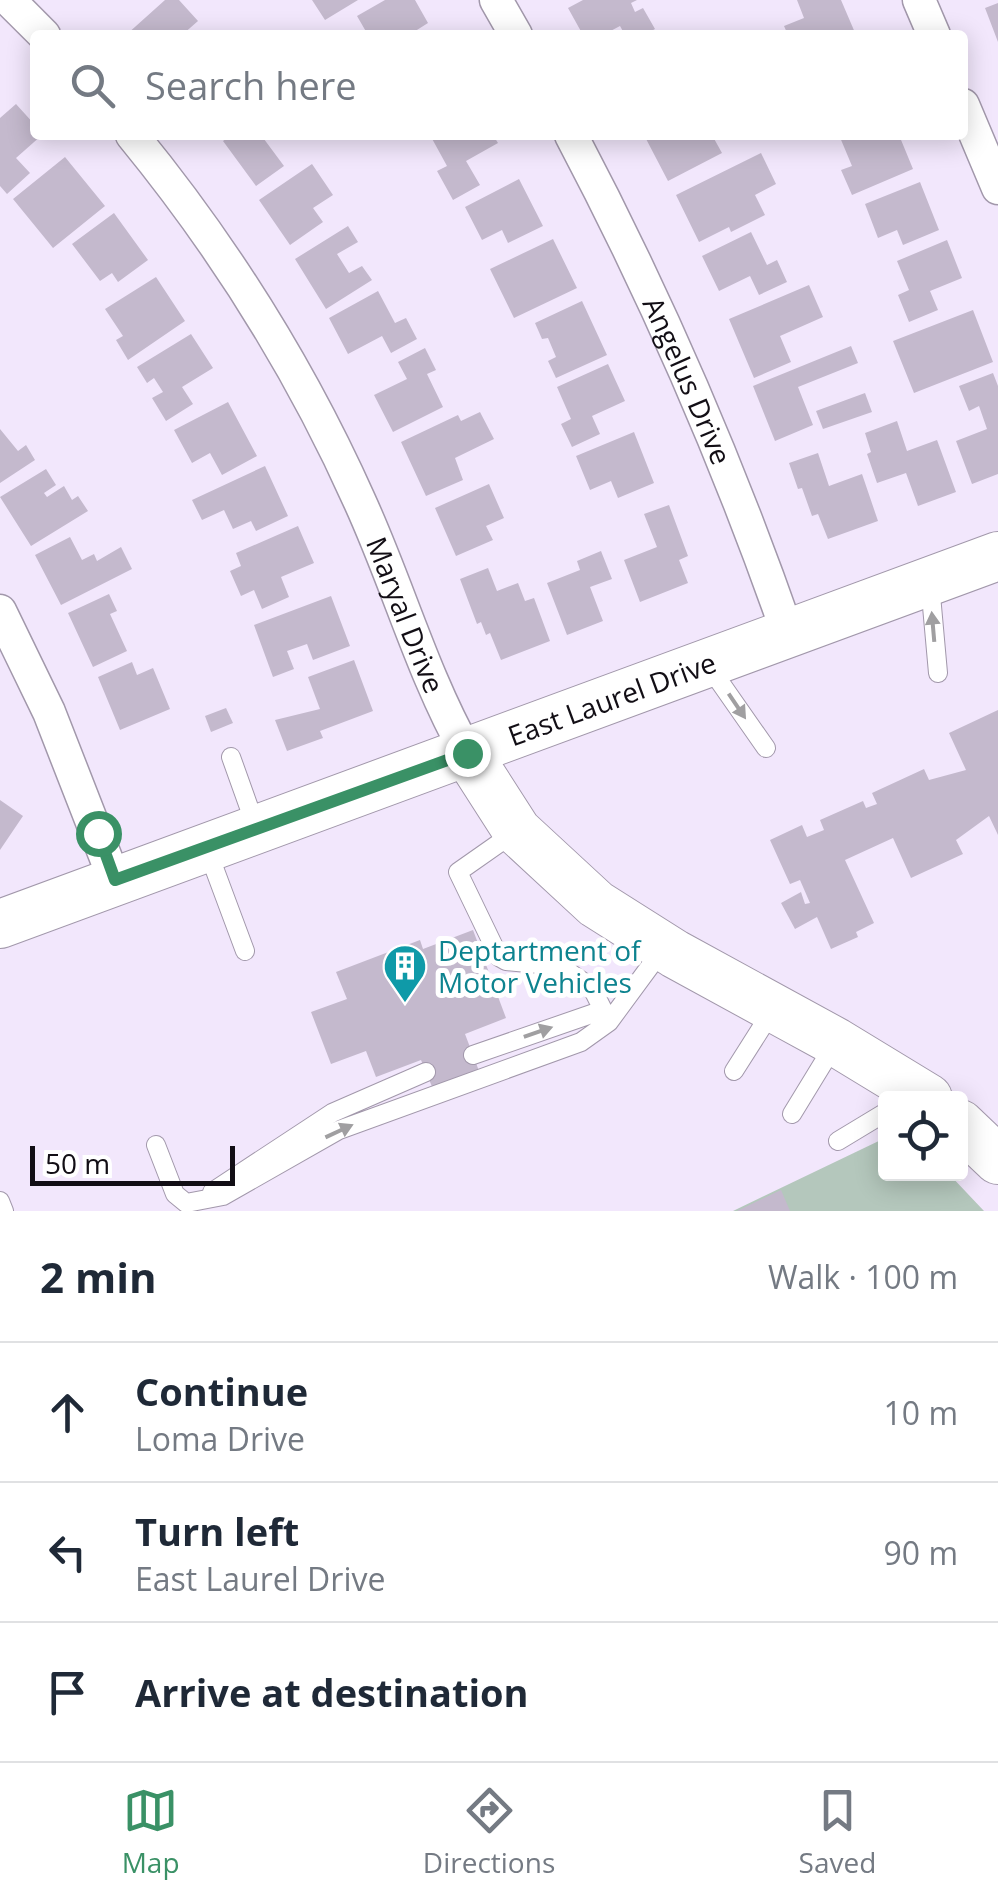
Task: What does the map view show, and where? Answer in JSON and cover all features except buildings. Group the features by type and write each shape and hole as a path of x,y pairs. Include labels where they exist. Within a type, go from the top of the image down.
{"main road":[{"name":"East Laurel Drive","path":"0,924 998,556"},
{"name":"Maryal Drive","path":"467,753 516,830 596,904 664,947 836,1042 896,1091"}],"street":[{"path":"10,0 39,30"},
{"path":"496,0 513,30"},
{"path":"919,0 932,30"},
{"path":"968,117 998,188"},
{"name":"Maryal Drive","path":"136,140 182,198 252,301 312,404 378,543 438,701 467,753"},
{"name":"Angelus Drive","path":"574,140 645,280 698,398 788,634"},
{"path":"0,611 49,712 115,880"}],"lane":[{"path":"930,581 938,674"},
{"path":"708,664 766,748"},
{"path":"230,757 257,829"},
{"path":"516,830 458,872 494,951 506,961 560,966 592,988 606,1016"},
{"path":"206,848 246,951"},
{"path":"156,1145 175,1194 186,1203 223,1196 339,1130 580,1042 664,947"},
{"path":"734,1071 774,1007"},
{"path":"473,1054 606,1016"},
{"path":"792,1114 836,1042"},
{"path":"205,1200 218,1186 332,1113 426,1072"},
{"path":"838,1141 878,1115"},
{"path":"0,1200 4,1211"}],"green space":[{"path":"878,1141 878,1181 956,1181 984,1211 733,1211"}],"place":[{"name":"Deptartment of Motor Vehicles","path":"405,1004"}],"route":[{"path":"98,833 115,880 467,753"}]}
